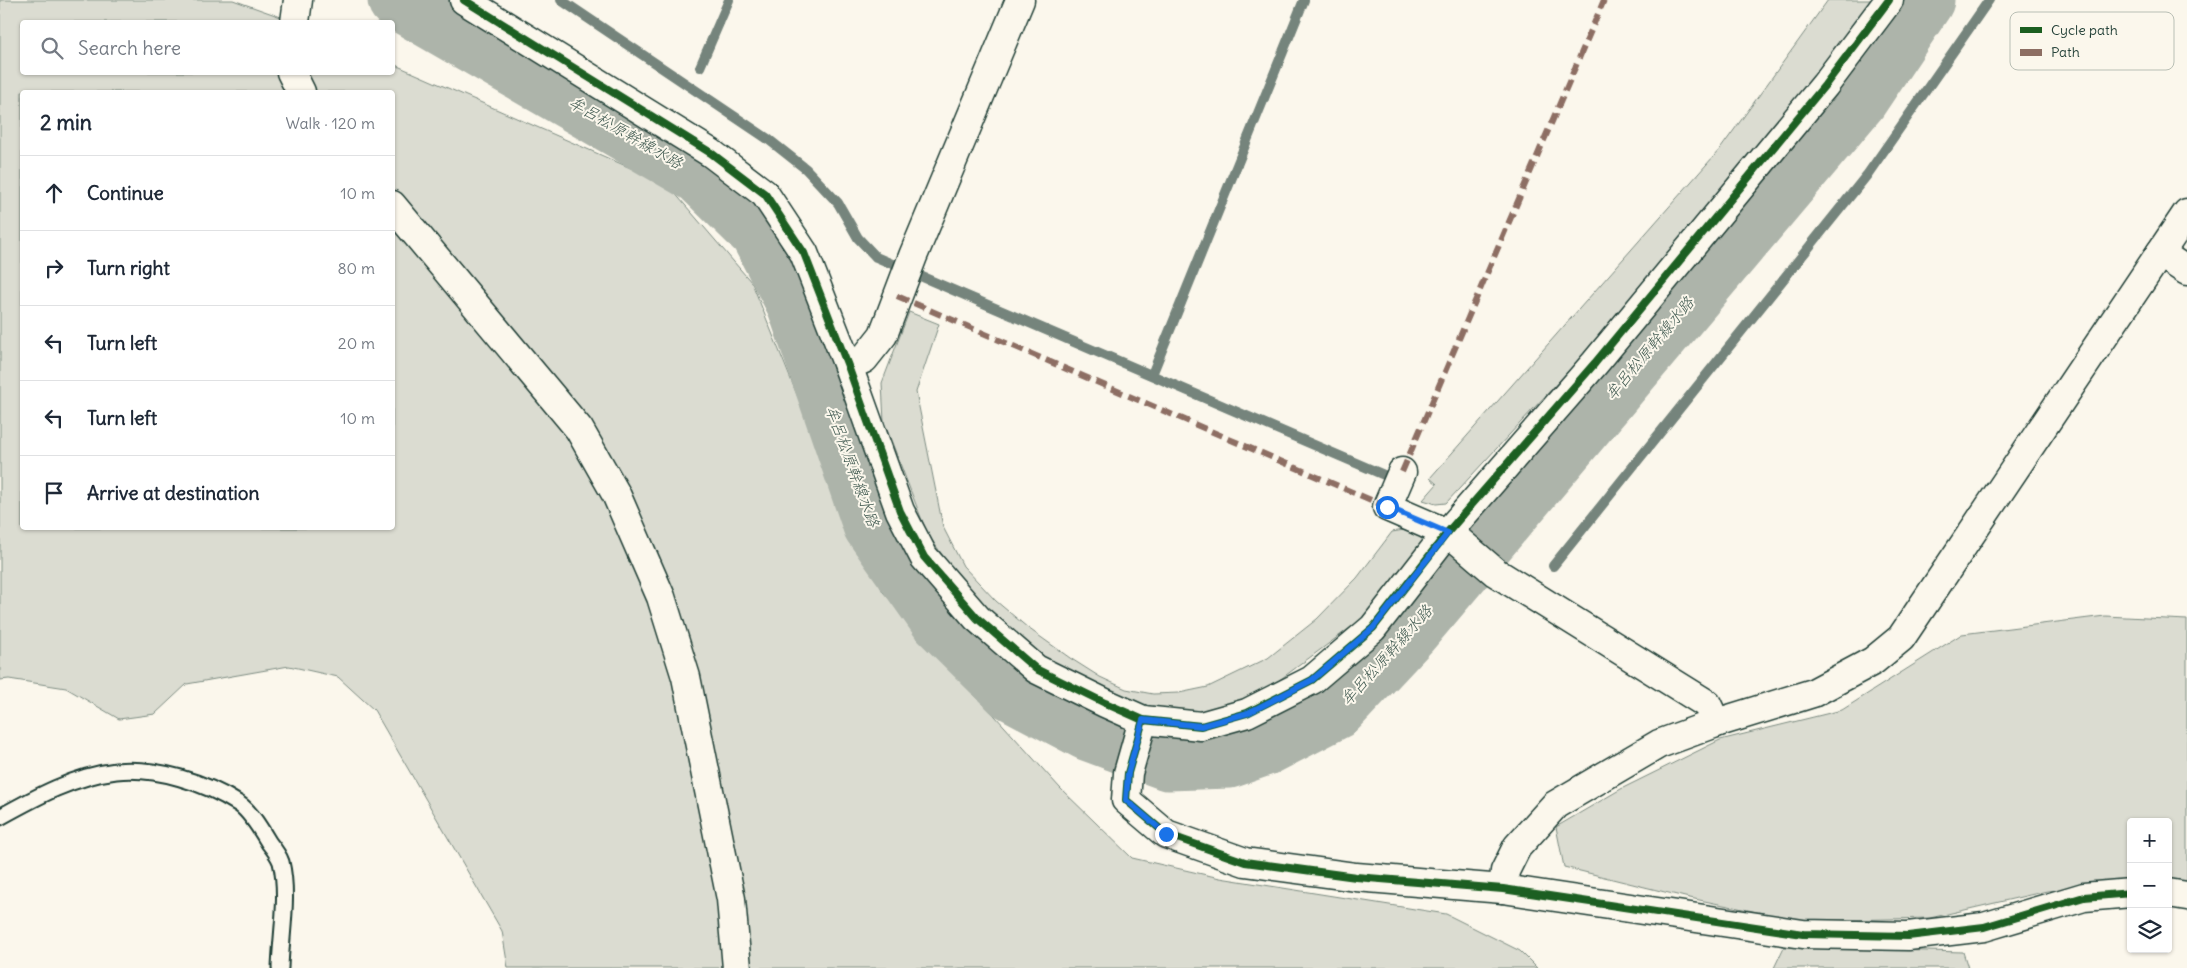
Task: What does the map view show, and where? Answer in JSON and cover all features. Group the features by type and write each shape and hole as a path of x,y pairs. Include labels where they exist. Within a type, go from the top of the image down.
{"street":[{"path":"295,20 298,0"},
{"path":"464,0 711,153 765,194 804,253 848,366 900,511 924,557 977,618 1036,669 1141,727 1201,726 1248,713 1312,680 1373,628 1454,537 1825,84 1889,0"},
{"path":"848,366 864,359 883,335 913,256 1020,0"},
{"path":"292,75 300,90"},
{"path":"395,209 579,430 616,494 661,597 686,677 732,900 737,968"},
{"path":"1503,889 1506,871 1517,847 1555,805 1659,744 1716,723 1814,693 1873,661 1901,638 2187,213"},
{"path":"2160,254 2187,271"},
{"path":"1397,483 1387,507 1454,537 1495,572 1707,704 1716,723"},
{"path":"1141,727 1128,773 1126,800 1166,834 1245,862 1356,877 1503,889 1803,934 1908,936 1984,926 2084,897 2127,893"},
{"path":"2172,894 2187,896"}],"lane":[{"path":"0,817 39,795 86,778 116,771 147,771 189,781 240,805 259,827 281,861 285,911 280,968"}],"shaded area":[{"path":"0,0 233,0 289,20 20,20 20,75 395,75 395,65 667,184 752,283 828,472 883,592 1060,788 1132,858 1220,878 1446,914 1520,951 1537,968 508,968 502,931 374,710 338,677 289,666 187,684 155,714 119,719 66,688 9,679 0,680"},
{"path":"1828,0 1872,0 1824,64 1598,339 1446,503 1436,504 1423,500 1437,484 1430,478 1721,148"},
{"path":"909,312 939,324 916,392 943,527 963,566 996,601 1028,628 1100,677 1126,689 1153,694 1179,693 1208,687 1268,658 1317,619 1357,578 1392,532 1410,529 1426,543 1366,616 1259,695 1217,712 1183,715 1148,710 1056,666 1014,635 964,586 927,533 884,422 882,383"},
{"path":"2105,616 2187,620 2187,882 2172,883 2172,818 2127,818 2127,886 2047,891 1930,918 1801,921 1685,897 1564,867 1556,827 1621,789 1720,740 1842,710 1962,634"},
{"path":"1784,947 1963,952 1968,968 1774,968"}],"waterway":[{"name":"牟呂松原幹線水路","path":"397,0 700,175 759,233 796,304 872,525 940,621 1011,691 1087,731 1168,761 1229,759 1266,746 1337,709 1411,630 1858,100 1925,0"},
{"path":"561,0 768,139 806,169 838,203 858,238 876,257 1398,481"},
{"path":"700,67 729,0"},
{"path":"1153,372 1304,0"},
{"path":"1553,566 1867,175 1989,0"}],"marked path":[{"path":"1402,472 1604,0"},
{"path":"897,296 1387,507"}],"cycle path":[{"path":"464,0 711,153 765,194 804,253 848,366 900,511 924,557 977,618 1036,669 1105,703 1143,720 1201,726 1247,713 1312,680 1373,628 1447,533 1595,363 1825,85 1889,0"},
{"path":"1143,720 1128,773 1126,800 1166,834 1245,862 1356,877 1503,889 1803,934 1908,936 1984,927 2084,897 2127,893"}],"route":[{"path":"1166,834 1126,800 1128,773 1143,720 1201,726 1248,713 1312,680 1373,628 1448,533 1387,507"}]}
